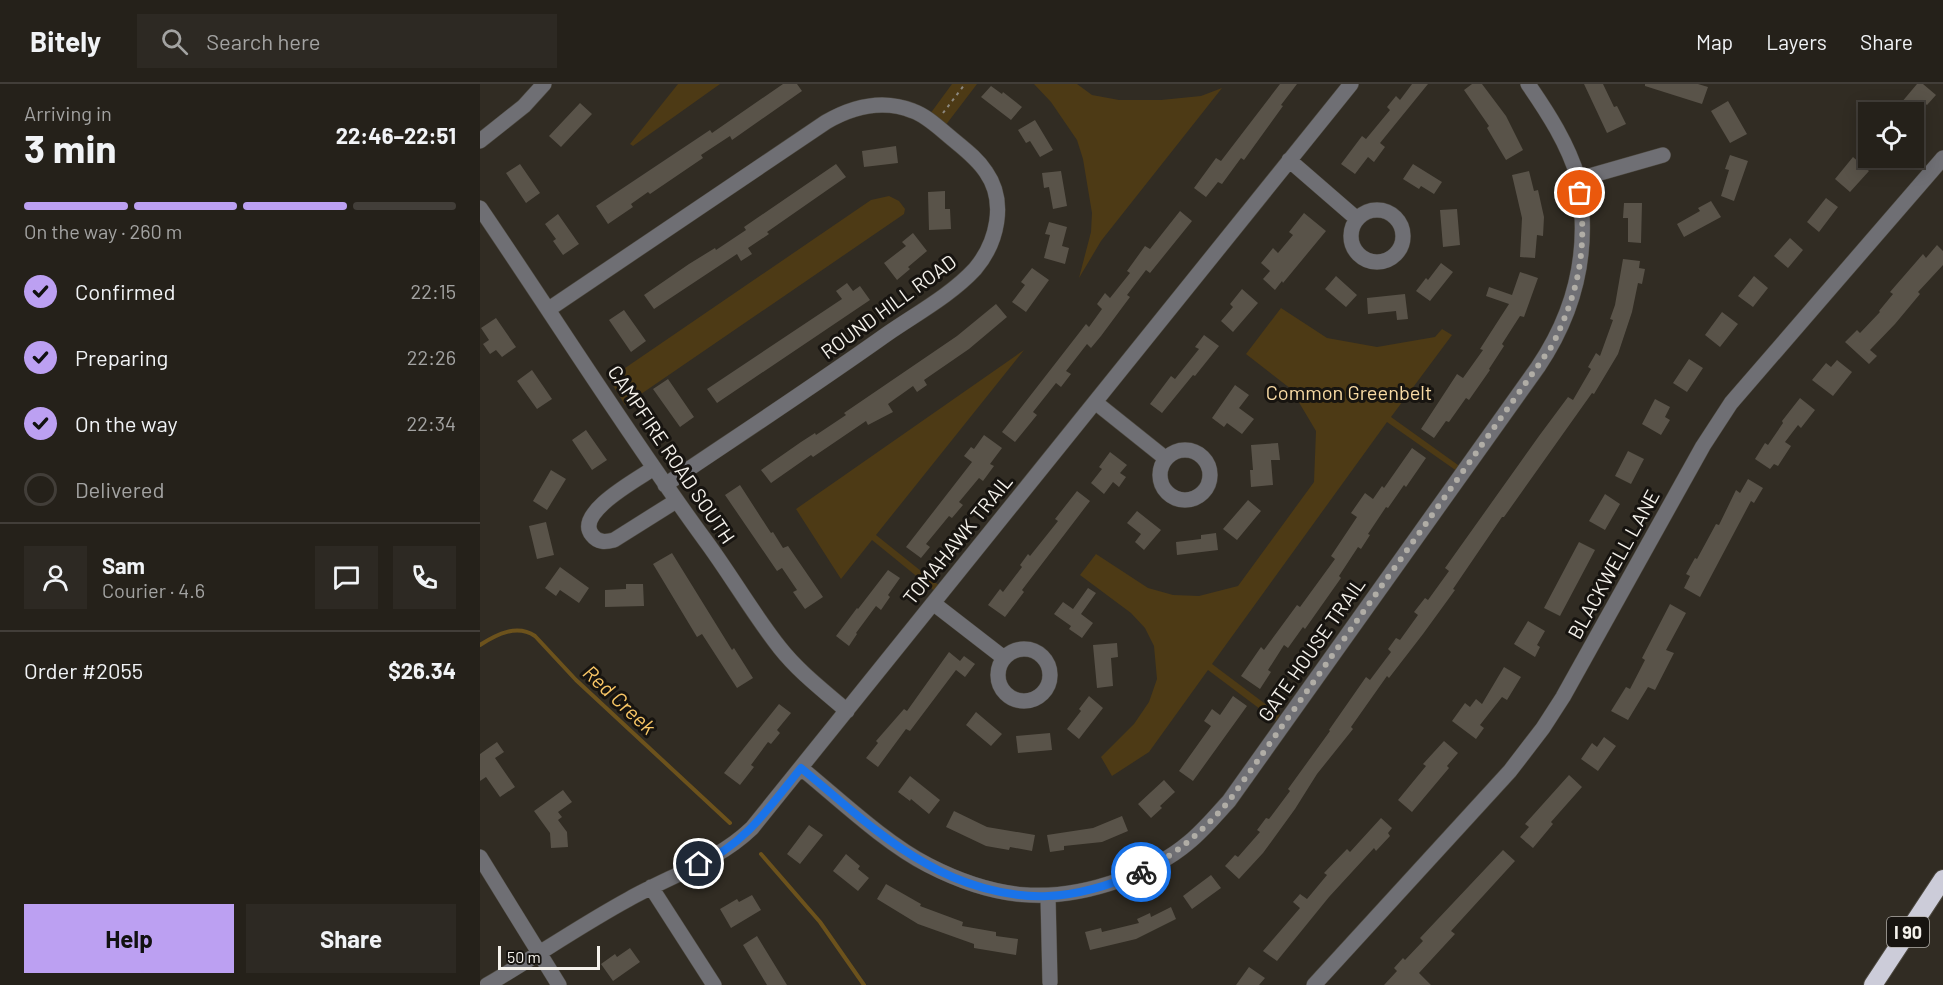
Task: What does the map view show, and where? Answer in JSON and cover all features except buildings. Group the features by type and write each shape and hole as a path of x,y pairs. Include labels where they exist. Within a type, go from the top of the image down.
{"highway":[{"name":"I 90","path":"1873,985 1943,879"}],"street":[{"path":"480,141 524,106 544,84"},
{"name":"TOMAHAWK TRAIL","path":"487,985 618,904 651,886 711,859 741,839 801,768 1351,84"},
{"name":"GATE HOUSE TRAIL","path":"801,768 873,827 926,864 989,889 1048,897 1071,894 1102,886 1148,868 1166,859 1188,843 1229,801 1552,346 1574,295 1581,267 1584,238 1579,179 1564,143 1528,84"},
{"name":"ROUND HILL ROAD","path":"549,309 816,128 842,113 861,107 893,107 913,111 934,124 973,156 987,173 994,188 997,224 992,241 975,268 960,283 665,485"},
{"path":"1579,179 1664,155"},
{"name":"BLACKWELL LANE","path":"1314,985 1510,771 1543,728 1563,697 1703,446 1731,403 1943,158"},
{"path":"1289,160 1357,219"},
{"name":"CAMPFIRE ROAD SOUTH","path":"480,208 665,485 781,650 801,671 847,711"},
{"path":"1095,402 1165,458"},
{"path":"654,468 598,508 589,521 588,528 591,534 597,540 605,542 614,540 676,501"},
{"path":"933,603 1004,658"},
{"path":"480,857 559,985"},
{"path":"651,886 714,985"},
{"path":"1048,897 1051,984"}],"path":[{"path":"934,124 965,84"}],"green space":[{"path":"678,84 720,84 633,146 630,144"},
{"path":"952,84 977,84 945,126 930,114"},
{"path":"1034,84 1077,84 1092,95 1119,100 1161,100 1201,96 1222,88 1101,241 1079,278 1091,232 1092,213 1083,159 1077,140 1051,102"},
{"path":"889,196 899,201 905,209 904,214 625,405 609,379 871,200"},
{"name":"Common Greenbelt","path":"1281,308 1327,338 1377,347 1435,337 1442,329 1452,335 1391,417 1465,470 1461,474 1387,422 1212,664 1280,715 1276,721 1208,670 1149,752 1112,776 1101,757 1134,724 1149,702 1157,679 1154,646 1145,628 1131,613 1080,575 1096,554 1148,588 1173,595 1199,596 1238,586 1314,482 1316,431 1291,389 1246,354"},
{"path":"1024,350 876,535 941,587 936,592 872,540 841,579 796,509"}],"waterway":[{"name":"Red Creek","path":"480,645 507,632 521,631 535,636 576,680 730,823"},
{"name":"Red Creek","path":"761,854 820,922 864,985"}],"way so far":[{"path":"1141,872 1166,859 1188,843 1229,801 1552,346 1574,295 1581,267 1584,238 1580,193"}],"route":[{"path":"699,864 711,859 741,839 801,768 873,827 926,864 989,889 1048,897 1102,886 1141,872"}]}
